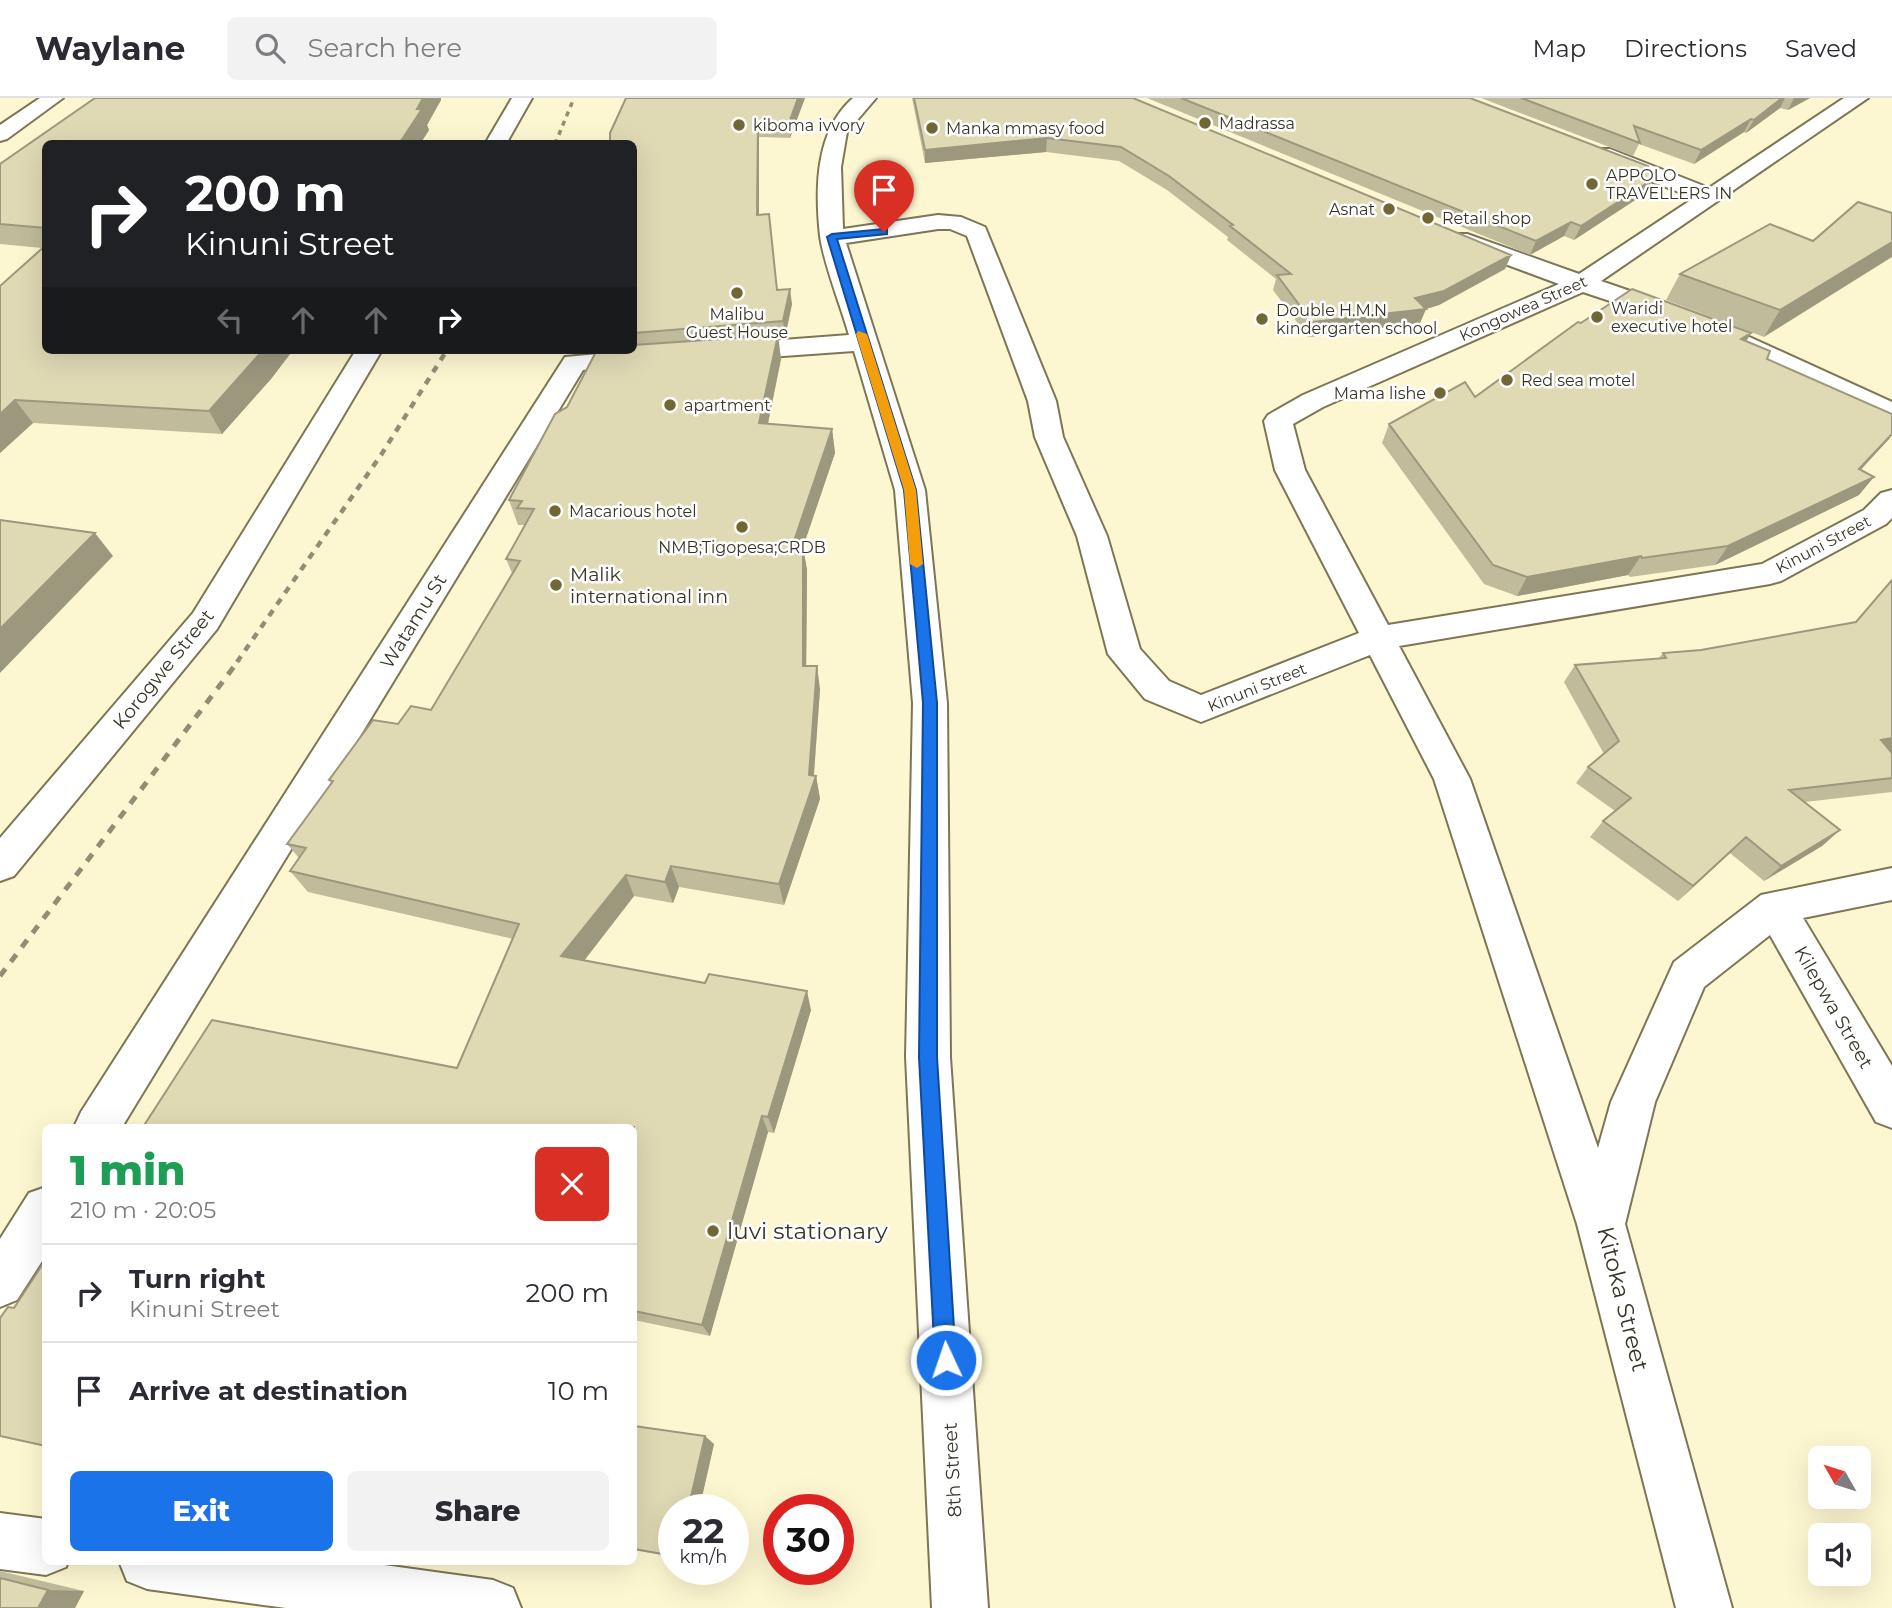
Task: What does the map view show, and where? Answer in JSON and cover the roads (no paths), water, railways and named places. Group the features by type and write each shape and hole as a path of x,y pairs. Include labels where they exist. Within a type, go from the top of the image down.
{"street":[{"path":"0,135 53,98"},
{"path":"497,140 522,98"},
{"name":"8th Street","path":"866,98 857,105 837,132 830,167 832,237 910,490 930,703 928,1057 960,1608"},
{"name":"Kongowea Street","path":"1379,638 1290,470 1278,421 1313,401 1584,282 1858,98"},
{"path":"1583,147 1709,196"},
{"name":"Kinuni Street","path":"832,237 869,234 938,222 953,222 977,232 1042,401 1049,437 1091,536 1125,654 1157,690 1201,709 1379,638 1770,573 1875,517 1892,500"},
{"path":"1443,232 1507,259 1584,282 1743,340 1892,412"},
{"name":"Watamu St","path":"99,1124 574,363 864,342"},
{"name":"Korogwe Street","path":"0,866 205,621 367,354"},
{"path":"1379,638 1452,779 1601,1224"},
{"name":"Kitoka Street","path":"1704,1608 1601,1224 1633,1102 1689,975 1775,906 1892,884"},
{"name":"Kilepwa Street","path":"1775,906 1892,1107"},
{"path":"0,1283 42,1216"},
{"path":"0,1541 42,1546"},
{"path":"176,1565 493,1608"}],"railway":[{"path":"557,140 574,98"},
{"path":"237,662 381,455 444,354"},
{"path":"0,976 239,660"}],"place":[{"name":"Madrassa","path":"1205,123"},
{"name":"kiboma ivvory","path":"739,125"},
{"name":"Manka mmasy food","path":"932,128"},
{"name":"APPOLO TRAVELLERS IN","path":"1592,184"},
{"name":"Asnat","path":"1389,209"},
{"name":"Retail shop","path":"1428,218"},
{"name":"Malibu Guest House","path":"737,293"},
{"name":"Waridi executive hotel","path":"1597,317"},
{"name":"Double H.M.N kindergarten school","path":"1262,319"},
{"name":"Red sea motel","path":"1507,380"},
{"name":"Mama lishe","path":"1440,393"},
{"name":"apartment","path":"670,405"},
{"name":"Macarious hotel","path":"555,511"},
{"name":"NMB;Tigopesa;CRDB","path":"742,527"},
{"name":"Malik international inn","path":"556,585"},
{"name":"luvi stationary","path":"713,1231"}]}
